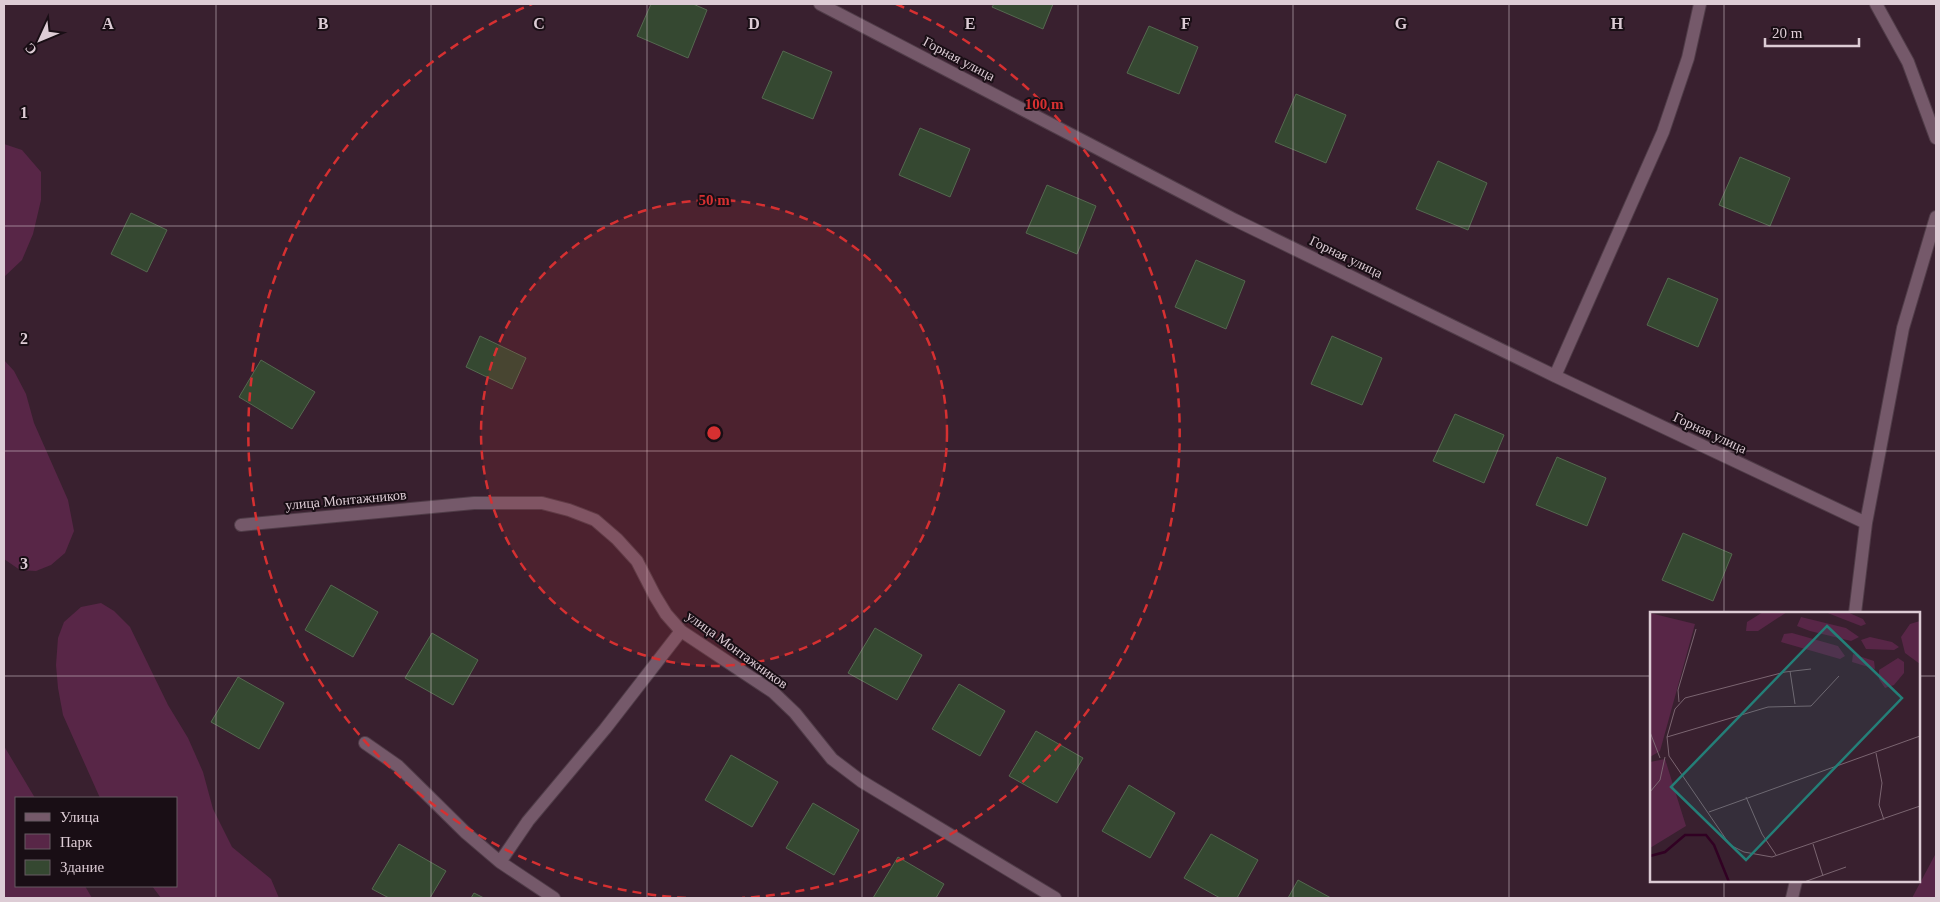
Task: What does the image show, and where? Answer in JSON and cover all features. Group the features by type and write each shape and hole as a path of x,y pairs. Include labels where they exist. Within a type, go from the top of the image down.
{"street":[{"name":"Горная улица","path":"820,4 1235,220 1555,376 1866,523"},
{"path":"1555,376 1663,132 1688,58 1700,4"},
{"path":"1876,4 1908,62 1936,138"},
{"path":"1855,612 1866,523 1903,328 1936,218"},
{"name":"улица Монтажников","path":"241,525 474,502 542,503 569,510 595,520 617,539 637,561 666,614 681,631 773,692 795,713 832,758 861,781 1055,898"},
{"path":"500,862 528,821 605,729 681,631"},
{"path":"365,742 398,766 466,833 500,862 554,898"},
{"path":"1792,898 1796,882"}],"green space":[{"path":"4,144 22,150 41,172 41,200 33,234 22,260 4,277"},
{"path":"4,360 14,371 26,394 34,423 68,500 74,531 65,553 51,565 36,571 20,570 4,559"},
{"path":"101,603 114,611 130,627 168,705 188,738 203,772 213,809 232,847 271,879 279,898 161,898 153,887 178,887 178,797 100,797 63,715 58,688 56,665 58,638 64,622 81,607"},
{"path":"4,746 34,797 15,797 15,887 86,887 92,898 4,898"},
{"path":"1936,853 1936,898 1912,898"}],"building":[{"path":"651,4 693,4 707,10 688,58 637,36"},
{"path":"994,4 1053,4 1043,29 992,7"},
{"path":"1149,26 1198,47 1179,94 1127,73"},
{"path":"783,51 832,72 813,119 762,98"},
{"path":"1296,94 1346,115 1326,163 1275,142"},
{"path":"920,128 970,149 950,197 899,175"},
{"path":"1740,157 1790,178 1770,226 1719,205"},
{"path":"1438,161 1487,183 1468,230 1416,209"},
{"path":"1047,185 1096,206 1077,254 1026,233"},
{"path":"131,213 167,230 147,272 111,254"},
{"path":"1196,260 1245,281 1226,329 1175,307"},
{"path":"1668,278 1718,299 1698,347 1647,325"},
{"path":"480,336 526,358 512,389 466,367"},
{"path":"1332,336 1382,358 1362,405 1311,384"},
{"path":"261,360 315,392 292,429 239,397"},
{"path":"1455,414 1504,435 1484,483 1433,461"},
{"path":"1557,457 1606,478 1587,526 1536,505"},
{"path":"1683,533 1732,554 1713,601 1662,580"},
{"path":"331,585 378,612 353,657 305,630"},
{"path":"875,628 922,655 897,700 848,673"},
{"path":"432,633 478,660 453,705 405,678"},
{"path":"238,677 284,703 259,749 211,722"},
{"path":"959,684 1005,711 980,756 932,729"},
{"path":"1036,731 1083,758 1057,803 1009,776"},
{"path":"731,755 778,782 752,827 705,800"},
{"path":"1129,785 1175,813 1150,858 1102,831"},
{"path":"813,803 859,830 834,875 786,848"},
{"path":"1211,834 1258,860 1237,898 1220,898 1184,878"},
{"path":"399,844 446,871 430,898 389,898 372,889"},
{"path":"898,857 944,884 936,898 873,898"},
{"path":"1298,880 1331,898 1288,898"},
{"path":"474,893 484,898 471,898"}]}
